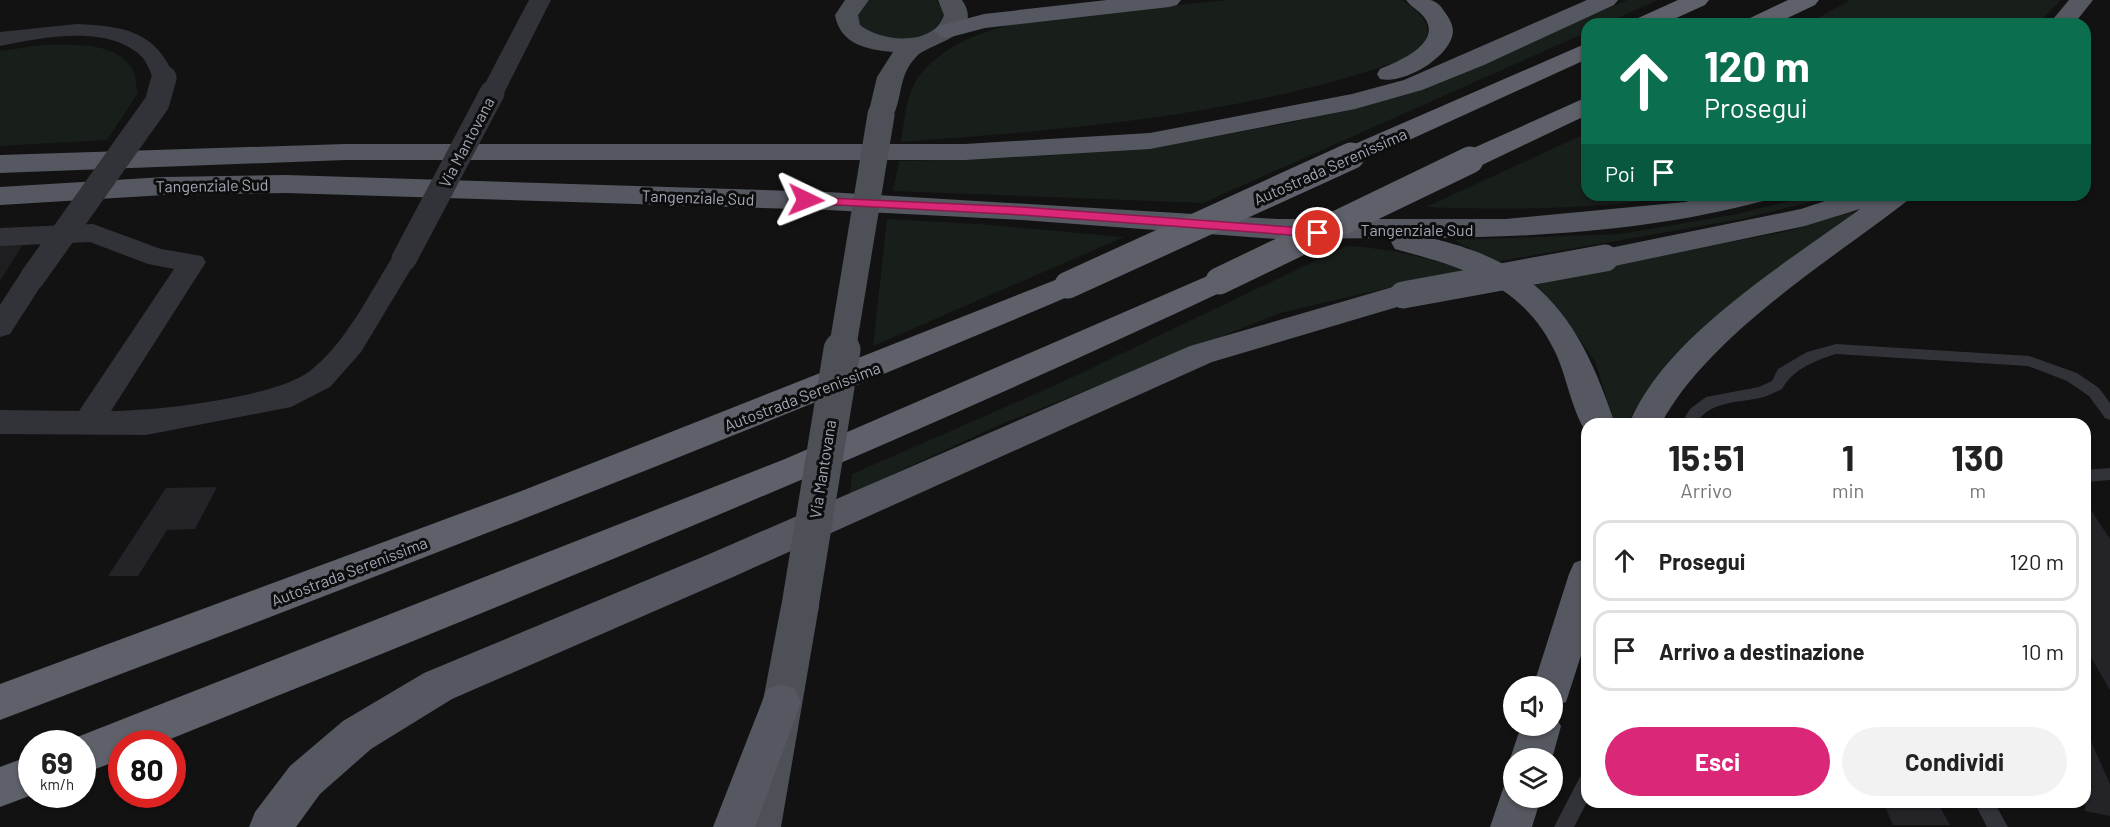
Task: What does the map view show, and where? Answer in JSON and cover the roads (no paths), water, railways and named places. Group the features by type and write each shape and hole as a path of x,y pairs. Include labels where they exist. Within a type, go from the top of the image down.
{"highway":[{"path":"971,0 1005,5 1052,5 1100,0"},
{"path":"946,31 984,21 1169,0"},
{"path":"1261,120 1402,69 1424,57 1436,47 1441,34 1439,22 1433,12 1418,0"},
{"name":"Tangenziale Sud","path":"7,163 345,152 965,152 1150,141 1355,101 1413,85 1606,0"},
{"path":"1657,18 1696,0"},
{"path":"1769,18 1807,0"},
{"path":"2066,18 2081,0"},
{"name":"Autostrada Serenissima","path":"0,702 302,590 859,374 1068,285 1581,53"},
{"path":"96,749 771,481 1095,340 1581,108"},
{"name":"Tangenziale Sud","path":"0,196 164,186 286,184 827,201 1022,211 1277,229 1506,228 1685,211 1728,201"},
{"path":"270,827 305,780 357,735 438,686 720,566 1201,354 1330,314 1403,295 1605,258 1804,217 1853,201"},
{"path":"1649,418 1698,350 1757,300 1890,201"},
{"path":"1277,229 1401,241 1440,248 1479,263 1522,288 1549,315 1565,340 1585,379 1596,418"},
{"path":"1556,676 1581,594"},
{"path":"734,827 781,702"},
{"path":"0,788 18,781"},
{"path":"1511,827 1517,808"}],"main road":[{"path":"857,0 849,7 846,21 854,35 874,44 884,59 889,75"},
{"path":"946,31 956,17 956,9 950,0"},
{"name":"Via Mantovana","path":"760,827 800,606 889,75 899,58 914,45 946,31"},
{"name":"Via Mantovana","path":"874,44 914,45"}],"street":[{"name":"Via Mantovana","path":"0,422 146,423 281,399 320,379 351,345 404,259 540,0"},
{"path":"0,39 52,32 81,31 131,39 147,49 158,63 164,78 157,103 32,278 0,327"},
{"path":"0,237 93,233 157,258 193,262 87,423"}],"lane":[{"path":"1692,418 1695,413 1711,401 1761,392 1777,384 1783,373 1836,349 2030,361 2072,377 2094,392 2110,414"},
{"path":"2091,476 2110,474"},
{"path":"1564,827 1581,795"},
{"path":"1987,808 1998,827"}]}
